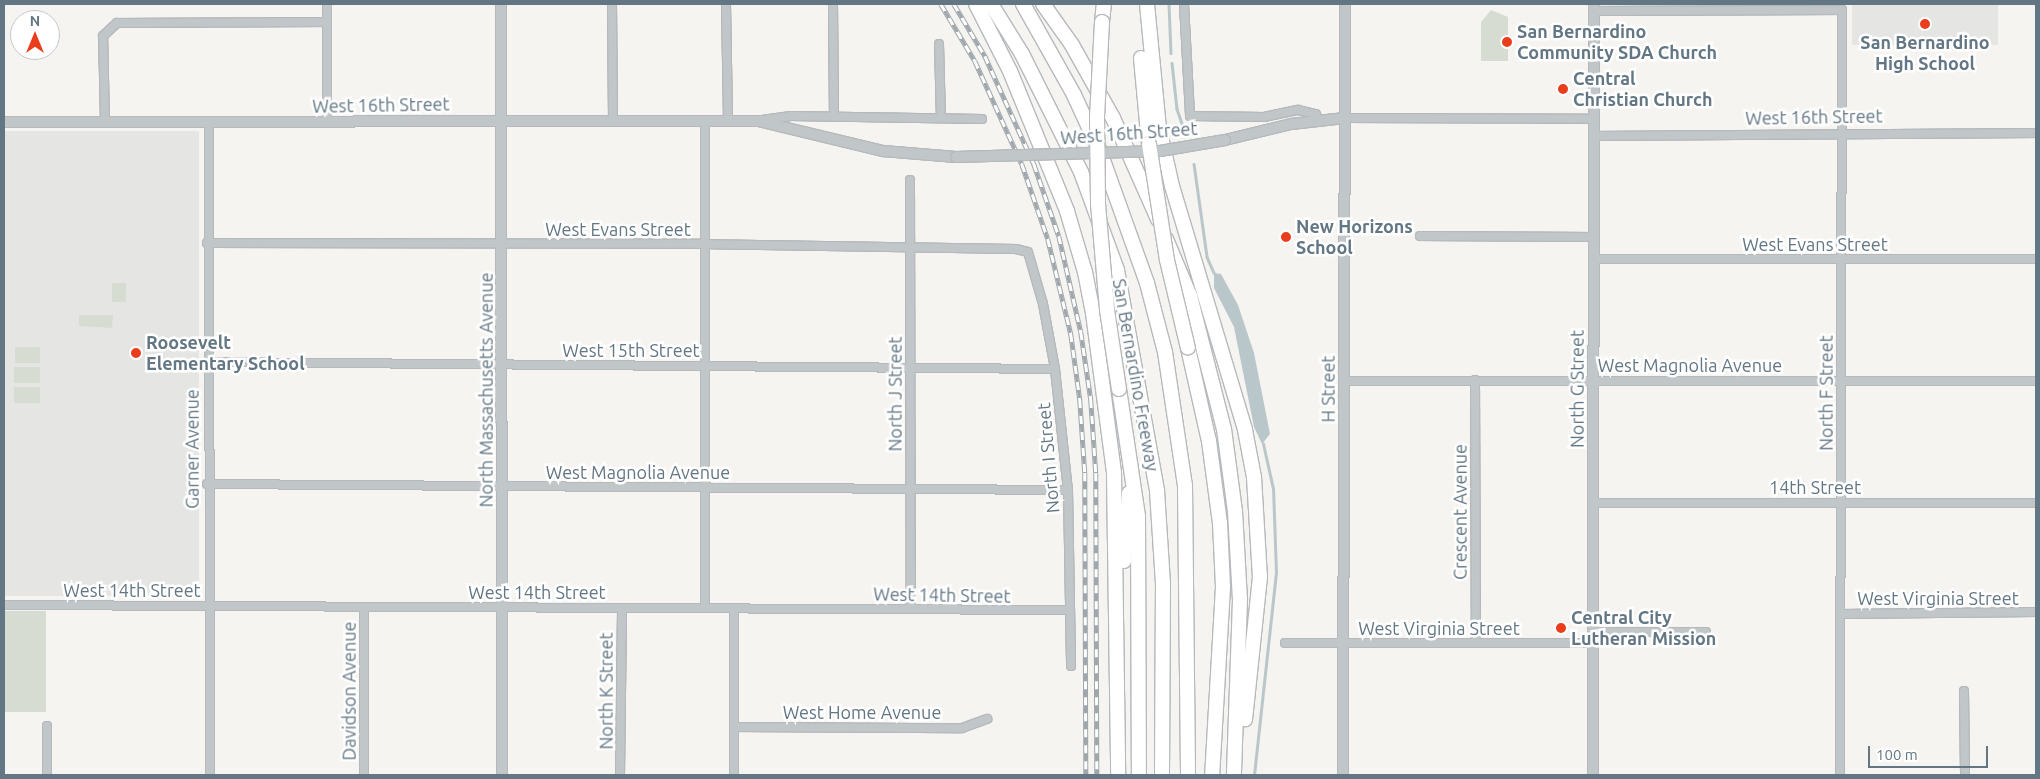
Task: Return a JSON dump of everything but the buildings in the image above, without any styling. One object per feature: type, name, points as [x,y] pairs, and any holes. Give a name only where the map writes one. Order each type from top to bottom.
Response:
[{"type":"highway","points":[[976,4],[1032,125],[1072,224],[1085,272],[1112,453],[1118,640],[1118,775]]},
{"type":"highway","name":"San Bernardino Freeway","points":[[992,4],[1022,54],[1081,172],[1117,270],[1157,491],[1163,583],[1162,775]]},
{"type":"highway","name":"San Bernardino Freeway","points":[[1023,4],[1074,95],[1099,149],[1147,283],[1165,352],[1185,486],[1188,775]]},
{"type":"highway","points":[[1043,4],[1072,45],[1113,118],[1190,296],[1224,429],[1235,511],[1240,600],[1237,736],[1234,775]]},
{"type":"highway","points":[[1104,4],[1097,118],[1098,204],[1107,310],[1131,457],[1140,590],[1139,775]]},
{"type":"highway","points":[[1140,4],[1148,144],[1167,260],[1209,441],[1220,523],[1223,587],[1212,775]]},
{"type":"highway","points":[[1147,4],[1159,128],[1172,186],[1245,430],[1254,477],[1259,532],[1259,586],[1244,730],[1237,736]]},
{"type":"highway","points":[[1118,640],[1131,457]]},
{"type":"street","points":[[327,4],[327,122]]},
{"type":"street","name":"North Massachusetts Avenue","points":[[501,4],[502,775]]},
{"type":"street","points":[[612,4],[613,122]]},
{"type":"street","points":[[726,4],[728,121]]},
{"type":"street","points":[[833,4],[834,117]]},
{"type":"street","points":[[1184,4],[1190,116],[1264,117],[1298,110],[1316,114],[1318,120]]},
{"type":"street","name":"H Street","points":[[1343,775],[1345,4]]},
{"type":"street","name":"North F Street","points":[[1594,7],[1842,10],[1840,775]]},
{"type":"street","name":"North G Street","points":[[1593,775],[1594,7]]},
{"type":"street","points":[[105,122],[103,36],[117,23],[327,22]]},
{"type":"street","points":[[939,44],[941,118]]},
{"type":"street","name":"West 16th Street","points":[[4,122],[758,121],[791,116],[982,119]]},
{"type":"street","name":"West 16th Street","points":[[758,121],[883,151],[956,157],[1160,152],[1318,120],[1345,118],[1594,119]]},
{"type":"street","points":[[704,121],[705,608]]},
{"type":"street","name":"Garner Avenue","points":[[209,122],[207,484],[210,775]]},
{"type":"street","name":"West 16th Street","points":[[1594,136],[1842,135],[1851,132],[2036,133]]},
{"type":"street","name":"North J Street","points":[[910,180],[911,608]]},
{"type":"street","points":[[1420,236],[1593,237]]},
{"type":"street","name":"West Evans Street","points":[[207,243],[704,244],[910,247],[1028,252]]},
{"type":"street","name":"North I Street","points":[[1028,252],[1043,304],[1055,369],[1068,490],[1071,666]]},
{"type":"street","name":"West Evans Street","points":[[1593,259],[2036,258]]},
{"type":"street","name":"West 15th Street","points":[[208,362],[502,366],[704,365],[1055,369]]},
{"type":"street","name":"Crescent Avenue","points":[[1475,380],[1476,643]]},
{"type":"street","name":"West Magnolia Avenue","points":[[1344,381],[2036,380]]},
{"type":"street","name":"West Magnolia Avenue","points":[[207,484],[1068,490]]},
{"type":"street","name":"14th Street","points":[[1593,503],[2036,503]]},
{"type":"street","name":"West 14th Street","points":[[4,605],[502,606],[734,610],[911,608],[1070,610]]},
{"type":"street","name":"Davidson Avenue","points":[[364,606],[364,775]]},
{"type":"street","name":"North K Street","points":[[620,775],[622,608]]},
{"type":"street","points":[[734,610],[734,775]]},
{"type":"street","name":"West Virginia Street","points":[[1841,614],[2036,612]]},
{"type":"street","name":"West Virginia Street","points":[[1285,643],[1476,643],[1706,632]]},
{"type":"street","points":[[1964,691],[1965,775]]},
{"type":"street","name":"West Home Avenue","points":[[734,727],[962,728],[987,719]]},
{"type":"street","points":[[47,726],[47,775]]},
{"type":"shaded area","name":"San Bernardino High School","points":[[1852,4],[1998,4],[1998,45],[1852,45]]},
{"type":"shaded area","points":[[1491,10],[1508,17],[1508,61],[1481,61],[1481,22]]},
{"type":"shaded area","points":[[4,131],[199,131],[199,596],[4,596]]},
{"type":"shaded area","points":[[1214,273],[1221,274],[1238,305],[1254,353],[1270,434],[1262,444],[1254,427],[1234,327],[1214,288]]},
{"type":"shaded area","points":[[112,283],[126,283],[126,302],[112,302]]},
{"type":"shaded area","points":[[79,315],[113,315],[112,328],[79,326]]},
{"type":"shaded area","points":[[15,347],[40,347],[40,363],[15,363]]},
{"type":"shaded area","points":[[14,367],[40,367],[40,383],[14,383]]},
{"type":"shaded area","points":[[14,387],[40,387],[40,403],[14,403]]},
{"type":"shaded area","points":[[4,611],[46,611],[46,712],[4,712]]},
{"type":"waterway","points":[[1169,4],[1171,53]]},
{"type":"waterway","points":[[1172,63],[1177,109],[1185,132]]},
{"type":"waterway","points":[[1194,164],[1207,257],[1214,273]]},
{"type":"waterway","points":[[1254,775],[1276,573],[1273,489],[1263,444]]},
{"type":"railway","points":[[941,4],[975,61],[1022,164],[1048,239],[1071,334],[1080,400],[1085,473],[1086,775]]},
{"type":"railway","points":[[954,4],[985,56],[1034,164],[1059,236],[1081,332],[1091,400],[1096,473],[1097,775]]},
{"type":"place","name":"San Bernardino High School","points":[[1925,24]]},
{"type":"place","name":"San Bernardino Community SDA Church","points":[[1507,42]]},
{"type":"place","name":"Central Christian Church","points":[[1563,89]]},
{"type":"place","name":"New Horizons School","points":[[1286,237]]},
{"type":"place","name":"Roosevelt Elementary School","points":[[136,353]]},
{"type":"place","name":"Central City Lutheran Mission","points":[[1561,628]]}]
